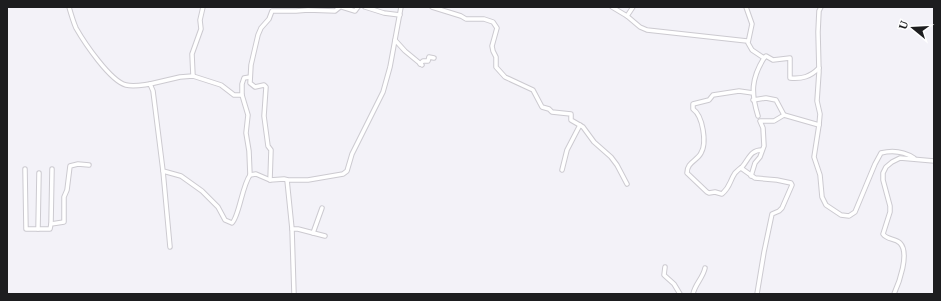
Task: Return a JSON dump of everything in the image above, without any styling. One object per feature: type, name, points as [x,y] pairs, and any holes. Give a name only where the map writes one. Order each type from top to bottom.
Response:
[{"type":"street","points":[[69,7],[75,26],[99,61],[117,80],[125,85],[150,84],[180,77],[193,76],[221,85],[234,95],[242,95]]},
{"type":"street","points":[[193,76],[192,54],[201,29],[200,20],[203,7]]},
{"type":"street","points":[[270,180],[271,150],[268,146],[264,116],[265,86],[252,86],[250,83],[252,58],[261,28],[270,19],[272,11],[336,11],[341,7],[356,11],[358,7]]},
{"type":"street","points":[[365,7],[384,13],[400,15]]},
{"type":"street","points":[[250,175],[256,174],[270,180],[308,180],[343,174],[347,171],[352,154],[383,92],[390,67],[401,7]]},
{"type":"street","points":[[432,7],[466,19],[483,19],[493,22],[497,28],[492,46],[496,57],[496,67],[505,77],[533,90],[542,107],[549,109],[552,112],[571,114],[571,119],[580,125],[615,162],[627,184]]},
{"type":"street","points":[[612,7],[627,16],[635,24],[647,30],[747,41]]},
{"type":"street","points":[[627,16],[633,7]]},
{"type":"street","points":[[746,7],[752,24],[747,41],[752,50],[764,58],[766,56],[773,60],[790,58],[790,78],[805,78],[819,68]]},
{"type":"street","points":[[821,7],[819,11],[818,32],[819,68],[817,101],[820,114],[814,157],[820,175],[822,197],[826,205],[841,215],[849,216],[855,212],[881,153],[894,150],[914,158]]},
{"type":"street","points":[[395,40],[405,52],[421,65],[423,61],[428,61],[429,57],[434,58]]},
{"type":"street","points":[[758,116],[752,93],[755,75],[764,58]]},
{"type":"street","points":[[163,171],[181,176],[202,192],[218,207],[225,220],[232,223],[236,219],[242,194],[250,175],[249,151],[246,133],[248,115],[242,95],[243,79],[244,77],[250,77]]},
{"type":"street","points":[[150,84],[153,91],[163,171],[170,247]]},
{"type":"street","points":[[752,93],[739,91],[713,95],[709,100],[693,104],[694,109],[698,114],[704,138],[701,153],[687,170],[689,175],[709,194],[715,192],[720,194],[728,189],[735,173],[749,154],[762,150]]},
{"type":"street","points":[[753,100],[766,98],[776,100],[784,115],[819,125]]},
{"type":"street","points":[[751,176],[755,163],[760,157],[764,146],[763,128],[760,121],[774,121],[784,115]]},
{"type":"street","points":[[562,170],[567,150],[580,125]]},
{"type":"street","points":[[894,294],[902,274],[904,254],[901,244],[898,241],[886,237],[883,234],[890,212],[890,206],[883,180],[883,173],[892,162],[900,158],[914,158],[934,161]]},
{"type":"street","points":[[51,224],[64,222],[64,197],[67,190],[70,166],[89,164]]},
{"type":"street","points":[[740,168],[755,178],[777,180],[791,183],[792,185],[782,208],[772,214],[770,218],[770,227],[757,294]]},
{"type":"street","points":[[25,169],[26,229],[50,229],[52,169]]},
{"type":"street","points":[[38,229],[39,173]]},
{"type":"street","points":[[287,180],[292,229],[294,294]]},
{"type":"street","points":[[313,233],[322,208]]},
{"type":"street","points":[[292,229],[325,236]]},
{"type":"street","points":[[665,267],[664,275],[674,284],[680,294]]},
{"type":"street","points":[[694,294],[695,288],[703,276],[705,268]]}]
